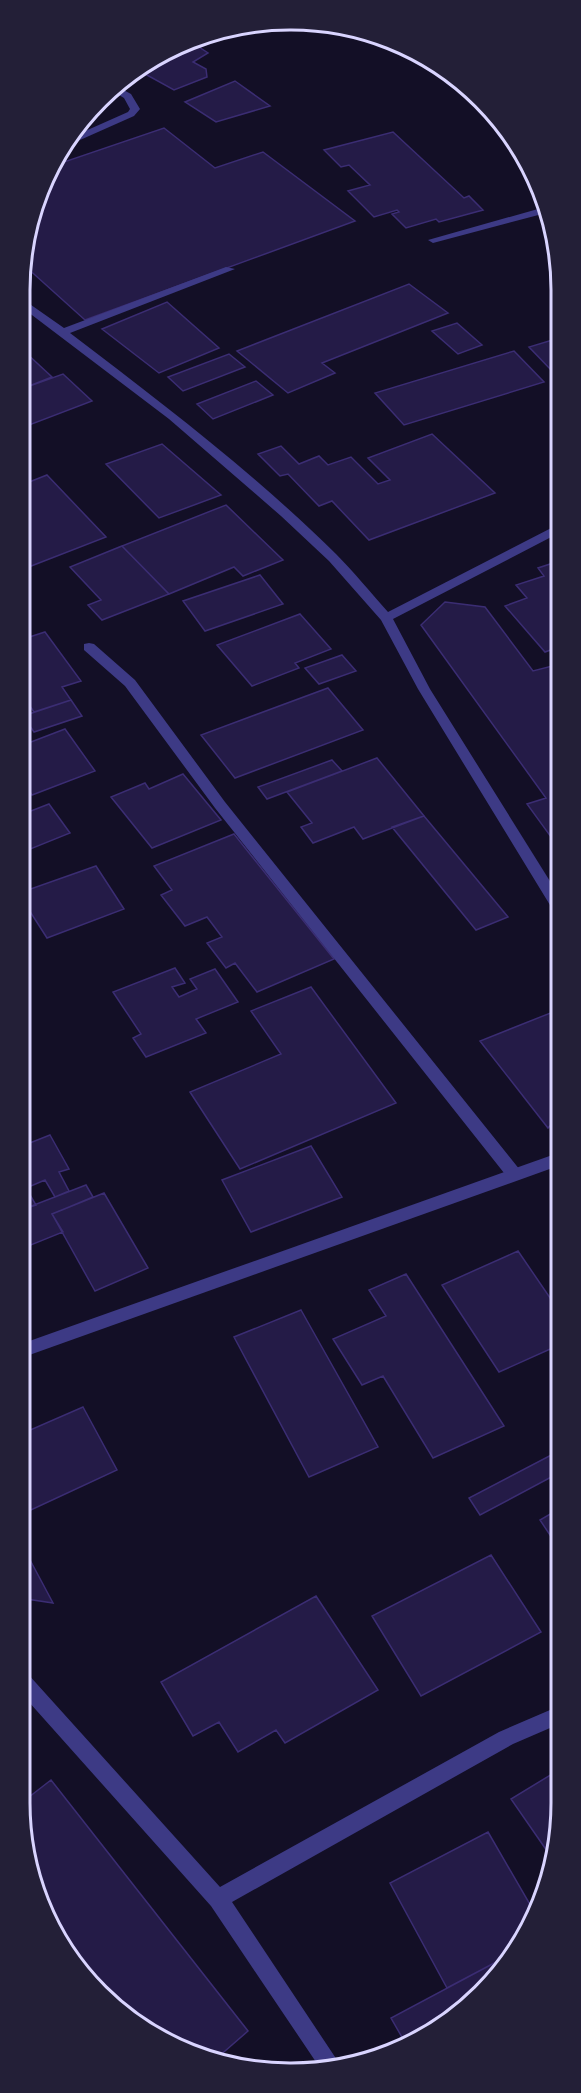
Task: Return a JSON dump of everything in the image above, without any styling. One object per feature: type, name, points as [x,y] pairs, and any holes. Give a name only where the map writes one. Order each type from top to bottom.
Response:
[{"type":"street","points":[[80,137],[131,114],[135,109],[134,104],[121,93]]},
{"type":"street","points":[[433,240],[538,212]]},
{"type":"street","points":[[63,332],[230,269]]},
{"type":"street","points":[[30,307],[173,417],[285,513],[333,558],[386,618],[424,688],[551,895]]},
{"type":"street","points":[[386,618],[551,532]]},
{"type":"street","points":[[89,647],[130,684],[220,805],[514,1174]]},
{"type":"street","points":[[30,1348],[551,1161]]},
{"type":"street","points":[[30,1690],[218,1899],[327,2061]]},
{"type":"street","points":[[218,1899],[506,1738],[551,1719]]},
{"type":"building","points":[[199,47],[208,53],[193,62],[206,69],[207,77],[174,90],[146,74],[175,57]]},
{"type":"building","points":[[235,81],[270,106],[216,122],[185,102]]},
{"type":"building","points":[[164,128],[215,168],[263,152],[355,221],[85,320],[31,271],[39,223],[50,191],[64,162]]},
{"type":"building","points":[[393,132],[464,198],[469,196],[483,210],[439,222],[436,219],[406,228],[392,214],[399,212],[397,210],[374,217],[348,191],[370,185],[349,165],[341,167],[324,150]]},
{"type":"building","points":[[409,284],[448,313],[322,363],[335,373],[288,393],[237,351]]},
{"type":"building","points":[[167,302],[219,348],[159,373],[102,329]]},
{"type":"building","points":[[457,323],[482,345],[458,354],[432,331]]},
{"type":"building","points":[[551,340],[551,370],[529,347]]},
{"type":"building","points":[[514,351],[544,382],[404,425],[375,393]]},
{"type":"building","points":[[229,354],[245,367],[183,391],[168,377]]},
{"type":"building","points":[[30,357],[52,377],[30,386]]},
{"type":"building","points":[[63,374],[92,401],[30,425],[30,386]]},
{"type":"building","points":[[256,381],[273,395],[213,419],[197,404]]},
{"type":"building","points":[[432,434],[495,493],[369,540],[332,501],[319,506],[288,474],[280,476],[258,454],[281,446],[299,464],[319,456],[328,465],[351,457],[378,484],[390,480],[368,458]]},
{"type":"building","points":[[162,444],[221,495],[159,518],[106,464]]},
{"type":"building","points":[[47,475],[106,537],[30,566],[30,482]]},
{"type":"building","points":[[226,505],[283,560],[243,576],[234,567],[169,594],[122,546]]},
{"type":"building","points":[[122,546],[169,594],[102,620],[88,605],[101,600],[70,567]]},
{"type":"building","points":[[551,564],[551,650],[545,652],[505,606],[527,598],[516,585],[544,576],[538,568]]},
{"type":"building","points":[[260,575],[283,604],[205,631],[183,601]]},
{"type":"building","points":[[445,602],[485,607],[533,671],[551,666],[551,837],[527,804],[546,798],[421,625]]},
{"type":"building","points":[[300,614],[331,649],[295,663],[299,668],[252,686],[217,645]]},
{"type":"building","points":[[45,632],[81,681],[62,687],[71,700],[34,712],[30,706],[30,637]]},
{"type":"building","points":[[342,655],[356,671],[319,684],[305,668]]},
{"type":"building","points":[[328,688],[363,730],[235,778],[201,735]]},
{"type":"building","points":[[71,700],[82,716],[34,732],[30,726],[30,714]]},
{"type":"building","points":[[65,729],[95,771],[32,795],[30,792],[30,742]]},
{"type":"building","points":[[377,758],[424,816],[363,839],[354,827],[313,843],[301,827],[312,823],[287,792]]},
{"type":"building","points":[[332,760],[342,771],[267,799],[258,787]]},
{"type":"building","points":[[183,774],[221,820],[152,848],[111,797],[145,783],[149,789]]},
{"type":"building","points":[[49,804],[70,833],[30,849],[30,811]]},
{"type":"building","points":[[424,816],[508,917],[476,930],[392,827]]},
{"type":"building","points":[[234,834],[334,959],[257,992],[235,963],[226,968],[207,943],[222,937],[207,917],[185,926],[161,895],[172,890],[154,866]]},
{"type":"building","points":[[96,866],[124,909],[47,938],[30,911],[30,889]]},
{"type":"building","points":[[175,968],[185,983],[172,987],[179,997],[197,989],[190,979],[215,969],[238,1002],[196,1019],[206,1033],[146,1057],[133,1038],[141,1034],[113,992]]},
{"type":"building","points":[[311,987],[396,1103],[240,1169],[190,1092],[281,1054],[251,1011]]},
{"type":"building","points":[[551,1013],[551,1125],[548,1128],[480,1041]]},
{"type":"building","points":[[50,1135],[69,1169],[59,1172],[69,1191],[55,1197],[45,1180],[30,1186],[30,1143]]},
{"type":"building","points":[[311,1146],[342,1197],[251,1232],[222,1180]]},
{"type":"building","points":[[86,1185],[93,1197],[52,1214],[63,1232],[30,1245],[30,1207]]},
{"type":"building","points":[[104,1193],[148,1268],[95,1291],[52,1214]]},
{"type":"building","points":[[30,1195],[36,1205],[30,1207]]},
{"type":"building","points":[[518,1251],[551,1299],[551,1349],[499,1372],[442,1285]]},
{"type":"building","points":[[406,1274],[504,1426],[433,1458],[383,1376],[362,1385],[333,1339],[386,1316],[369,1290]]},
{"type":"building","points":[[301,1310],[378,1447],[309,1477],[234,1337]]},
{"type":"building","points":[[83,1407],[117,1470],[30,1510],[30,1430]]},
{"type":"building","points":[[551,1455],[551,1477],[480,1515],[469,1498]]},
{"type":"building","points":[[551,1514],[551,1536],[540,1520]]},
{"type":"building","points":[[491,1555],[541,1632],[421,1696],[372,1616]]},
{"type":"building","points":[[30,1560],[53,1603],[30,1600]]},
{"type":"building","points":[[316,1596],[378,1690],[285,1743],[276,1730],[238,1752],[219,1722],[193,1736],[161,1682]]},
{"type":"building","points":[[551,1775],[547,1850],[511,1799]]},
{"type":"building","points":[[51,1780],[248,2031],[222,2054],[175,2036],[146,2019],[106,1987],[84,1961],[57,1918],[44,1886],[32,1837],[30,1796]]},
{"type":"building","points":[[488,1832],[530,1904],[516,1933],[496,1962],[447,1988],[390,1883]]},
{"type":"building","points":[[496,1962],[475,1987],[421,2028],[402,2038],[391,2018]]}]
